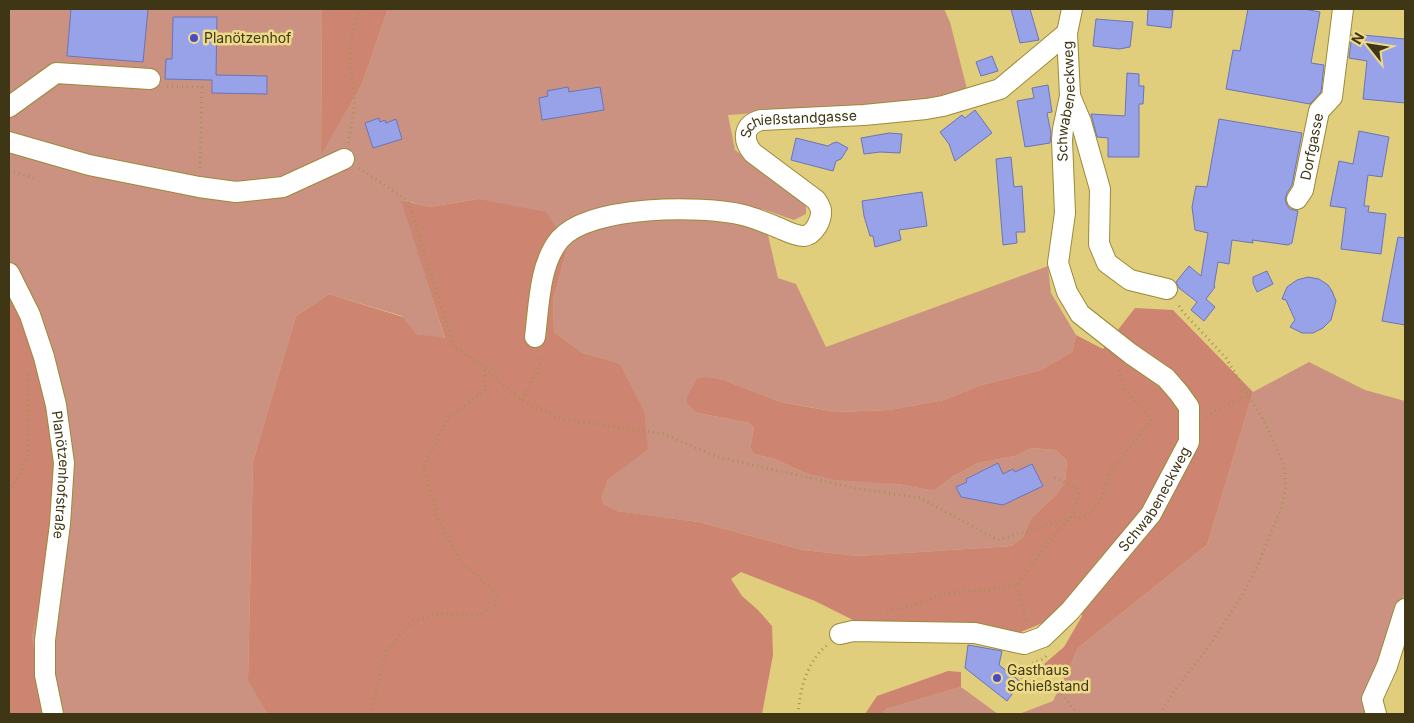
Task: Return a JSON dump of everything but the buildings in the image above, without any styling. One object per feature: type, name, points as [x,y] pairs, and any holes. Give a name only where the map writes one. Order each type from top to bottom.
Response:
[{"type":"street","points":[[1067,33],[1072,9]]},
{"type":"street","name":"Dorfgasse","points":[[1297,199],[1303,190],[1319,111],[1332,97],[1343,9]]},
{"type":"street","name":"Schwabeneckweg","points":[[1042,646],[1043,637],[1070,611],[1151,514],[1189,442],[1188,407],[1166,378],[1131,354],[1080,314],[1067,292],[1058,263],[1065,213],[1063,129],[1070,96],[1067,33]]},
{"type":"street","name":"Schießstandgasse","points":[[535,337],[544,271],[551,252],[566,234],[582,225],[608,216],[651,210],[696,209],[718,210],[744,215],[794,234],[806,236],[810,234],[819,220],[821,209],[819,204],[753,153],[748,145],[746,136],[746,131],[752,124],[761,120],[864,115],[943,106],[1000,89],[1067,33]]},
{"type":"street","points":[[9,107],[56,73],[150,79]]},
{"type":"street","points":[[1070,96],[1081,122],[1100,190],[1099,244],[1107,263],[1130,280],[1167,289]]},
{"type":"street","points":[[9,142],[89,165],[199,187],[236,192],[283,187],[344,158]]},
{"type":"street","name":"Planötzenhofstraße","points":[[9,273],[30,315],[44,357],[56,405],[64,463],[60,524],[45,640],[45,675],[53,714]]},
{"type":"street","points":[[1376,714],[1372,698],[1388,666],[1405,609]]},
{"type":"street","points":[[840,634],[853,631],[974,633],[1042,646]]},
{"type":"path","points":[[361,9],[352,32],[350,52],[354,110],[344,158],[408,201],[454,347],[484,366],[504,387],[522,400],[561,419],[663,434],[718,457],[854,488],[920,498],[998,540],[1071,517],[1080,518],[1090,514],[1100,501],[1112,469],[1136,441],[1142,430],[1150,424],[1151,419],[1126,391],[1117,365],[1128,365],[1131,354]]},
{"type":"path","points":[[150,79],[165,86],[202,87],[200,155]]},
{"type":"path","points":[[9,171],[37,180]]},
{"type":"path","points":[[1160,714],[1175,690],[1209,646],[1241,597],[1257,567],[1282,506],[1286,486],[1284,465],[1265,423],[1226,358],[1183,312],[1167,289]]},
{"type":"path","points":[[522,400],[540,365],[535,337]]},
{"type":"path","points":[[370,714],[386,650],[413,620],[440,613],[478,616],[495,605],[498,594],[461,562],[437,516],[424,466],[448,418],[486,389],[484,366]]},
{"type":"path","points":[[9,491],[20,476],[28,454],[28,373]]},
{"type":"path","points":[[1202,412],[1207,418],[1214,411],[1248,395]]},
{"type":"path","points":[[882,613],[908,607],[944,593],[981,591],[1017,585],[1048,542],[1071,517],[1079,495],[1076,487],[1051,476]]},
{"type":"path","points":[[1017,585],[1026,620],[1032,626],[1031,634],[1042,646],[1043,659],[1018,670],[1028,690],[1056,688],[1078,714]]},
{"type":"path","points":[[798,714],[799,700],[805,676],[820,651],[840,634]]},
{"type":"path","points":[[9,708],[10,714]]},
{"type":"shaded area","points":[[9,9],[322,9],[321,154],[362,84],[388,9],[944,9],[950,22],[967,89],[909,103],[728,115],[735,150],[806,201],[806,214],[794,220],[762,209],[778,278],[796,284],[826,347],[1048,266],[1051,293],[1076,335],[1072,352],[1041,370],[978,386],[944,400],[889,410],[837,412],[781,402],[726,381],[698,413],[749,423],[754,428],[750,448],[754,454],[775,459],[802,472],[898,484],[934,491],[952,477],[978,463],[1015,456],[1032,448],[1056,450],[1067,461],[1065,482],[1057,494],[1031,518],[1023,537],[1012,546],[858,556],[803,550],[699,522],[616,511],[604,504],[602,497],[608,480],[647,449],[619,363],[583,353],[554,332],[553,300],[568,246],[478,199],[429,207],[402,200],[445,339],[417,334],[402,316],[329,294],[296,316],[253,461],[248,679],[267,714],[47,714],[32,637],[42,593],[9,290]]},
{"type":"shaded area","points":[[322,9],[388,9],[362,84],[321,155]]},
{"type":"shaded area","points":[[478,199],[546,212],[568,246],[553,300],[554,332],[583,353],[619,363],[644,411],[648,449],[608,480],[602,497],[604,504],[617,511],[699,522],[803,550],[858,556],[1012,546],[1023,537],[1031,518],[1057,494],[1065,482],[1067,461],[1056,450],[1032,448],[1015,456],[978,463],[952,477],[934,491],[898,484],[836,480],[802,472],[775,459],[754,454],[750,448],[754,428],[749,423],[698,413],[687,404],[687,397],[697,379],[705,377],[726,381],[781,402],[808,407],[837,412],[889,410],[944,400],[978,386],[1041,370],[1072,352],[1076,335],[1103,349],[1135,308],[1173,310],[1253,392],[1207,545],[1078,648],[1066,674],[1050,674],[1044,664],[1064,647],[1082,616],[1075,595],[1052,619],[1011,636],[859,623],[815,601],[741,572],[731,579],[742,596],[772,626],[773,655],[762,714],[267,714],[248,680],[253,461],[296,316],[329,294],[403,317],[417,334],[445,338],[401,200],[429,207]]},
{"type":"shaded area","points":[[9,290],[25,316],[55,436],[53,516],[42,593],[32,637],[47,714],[9,714]]},
{"type":"shaded area","points":[[1309,362],[1365,390],[1405,401],[1405,592],[1371,708],[1372,714],[1019,714],[1053,701],[1078,648],[1207,545],[1253,392]]},
{"type":"shaded area","points":[[948,671],[961,672],[961,687],[886,709],[883,714],[865,714],[877,696]]},
{"type":"shaded area","points":[[961,687],[998,714],[883,714],[886,709]]},
{"type":"place","name":"Planötzenhof","points":[[194,38]]},
{"type":"place","name":"Gasthaus Schießstand","points":[[997,678]]}]
